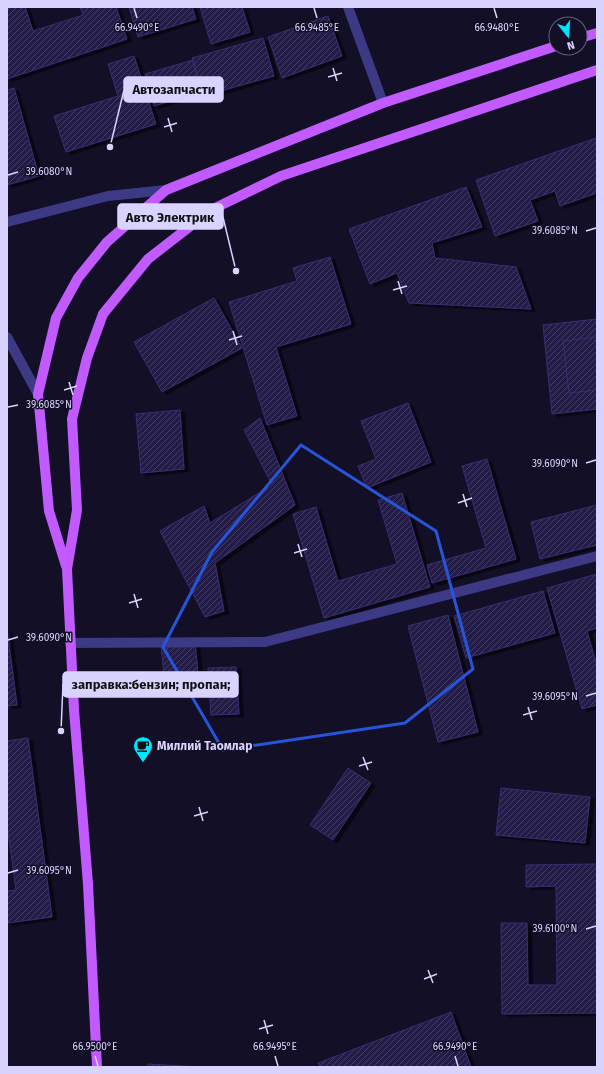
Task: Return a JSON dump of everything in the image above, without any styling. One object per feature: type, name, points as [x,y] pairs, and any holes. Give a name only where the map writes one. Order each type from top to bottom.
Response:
[{"type":"main road","points":[[67,569],[49,511],[38,394],[56,318],[78,278],[107,242],[166,190],[383,103],[548,49]]},
{"type":"main road","points":[[97,1067],[88,884],[70,643],[67,569],[78,510],[72,419],[87,358],[103,314],[148,259],[211,210],[281,176],[597,70]]},
{"type":"street","points":[[348,7],[383,103]]},
{"type":"street","points":[[7,222],[108,196],[166,190]]},
{"type":"street","points":[[7,337],[38,394]]},
{"type":"street","points":[[70,643],[265,642],[597,556]]},
{"type":"highlighted area","points":[[301,445],[436,531],[473,669],[405,723],[223,750],[163,647],[212,552]]},
{"type":"building","points":[[7,7],[25,7],[33,31],[83,15],[80,7],[116,7],[127,39],[7,79]]},
{"type":"building","points":[[129,7],[192,7],[196,19],[138,37]]},
{"type":"building","points":[[200,7],[242,7],[250,32],[211,44]]},
{"type":"building","points":[[328,16],[342,56],[282,78],[268,37]]},
{"type":"building","points":[[263,38],[274,76],[203,96],[192,58]]},
{"type":"building","points":[[134,56],[156,124],[66,152],[54,116],[118,96],[108,64]]},
{"type":"building","points":[[193,60],[202,92],[154,106],[145,74]]},
{"type":"building","points":[[14,88],[39,176],[7,185],[7,90]]},
{"type":"building","points":[[596,138],[597,193],[560,206],[555,191],[530,200],[538,221],[495,236],[476,180]]},
{"type":"building","points":[[466,187],[482,227],[432,243],[435,258],[516,267],[531,309],[409,303],[397,273],[370,284],[349,229]]},
{"type":"building","points":[[330,257],[351,324],[276,347],[297,416],[267,425],[229,302],[297,281],[293,268]]},
{"type":"building","points":[[214,298],[242,348],[162,392],[134,342]]},
{"type":"building","points":[[597,319],[597,409],[552,414],[543,325]]},
{"type":"building","points":[[597,337],[597,390],[569,393],[563,341]]},
{"type":"building","points":[[408,403],[431,462],[367,488],[358,466],[376,459],[361,421]]},
{"type":"building","points":[[180,410],[184,469],[141,473],[136,414]]},
{"type":"building","points":[[260,418],[295,505],[215,563],[224,611],[205,617],[160,531],[204,506],[210,523],[272,485],[244,430]]},
{"type":"building","points":[[487,459],[516,559],[432,583],[427,565],[486,548],[462,466]]},
{"type":"building","points":[[402,493],[430,587],[324,618],[293,514],[316,507],[338,581],[397,564],[378,500]]},
{"type":"building","points":[[597,505],[597,545],[540,559],[531,522]]},
{"type":"building","points":[[597,574],[597,628],[587,631],[597,666],[597,705],[582,709],[547,588]]},
{"type":"building","points":[[543,591],[555,633],[466,658],[454,616]]},
{"type":"building","points":[[448,615],[478,732],[438,742],[408,626]]},
{"type":"building","points":[[7,629],[17,705],[7,706]]},
{"type":"building","points":[[195,642],[198,673],[164,675],[161,645]]},
{"type":"building","points":[[236,667],[239,714],[211,715],[208,668]]},
{"type":"building","points":[[28,738],[52,917],[7,923],[7,891],[16,890],[7,825],[7,741]]},
{"type":"building","points":[[348,768],[371,783],[333,840],[310,825]]},
{"type":"building","points":[[501,788],[590,797],[585,843],[496,835]]},
{"type":"building","points":[[597,864],[597,1013],[502,1014],[501,923],[527,923],[528,985],[557,985],[556,886],[526,887],[526,865]]},
{"type":"building","points":[[451,1012],[471,1067],[385,1067],[384,1065],[379,1067],[320,1067],[318,1063]]},
{"type":"building","points":[[148,1064],[200,1067],[148,1067]]},
{"type":"place","name":"Автозапчасти","points":[[110,147]]},
{"type":"place","name":"Авто Электрик","points":[[236,271]]},
{"type":"place","name":"заправка:бензин; пропан;","points":[[61,731]]},
{"type":"place","name":"Миллий Таомлар","points":[[143,763]]}]
